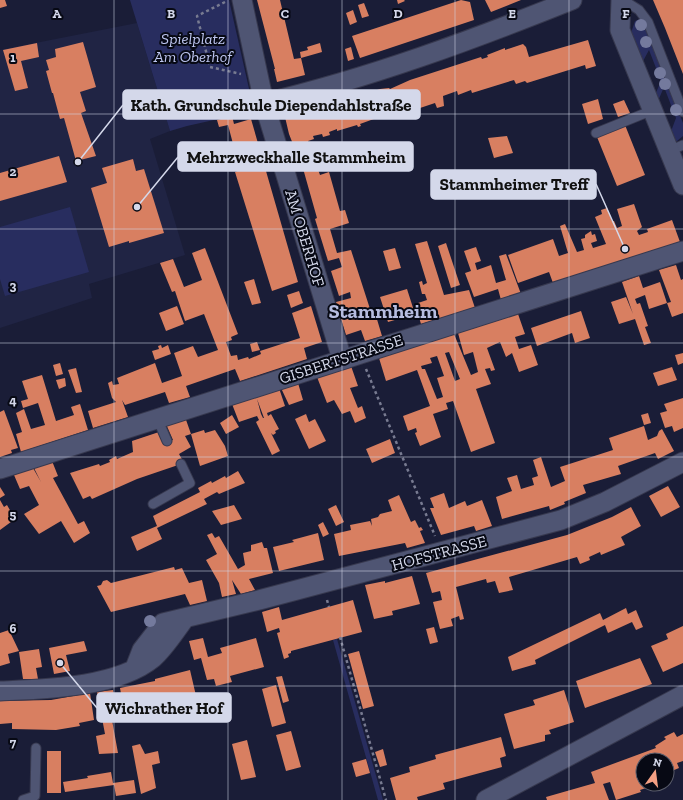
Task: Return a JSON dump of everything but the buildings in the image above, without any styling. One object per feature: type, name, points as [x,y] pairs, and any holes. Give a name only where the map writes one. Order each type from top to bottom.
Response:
[{"type":"street","name":"AM OBERHOF","points":[[242,0],[264,103],[342,359]]},
{"type":"street","points":[[264,103],[431,54],[572,0]]},
{"type":"street","points":[[622,0],[620,30],[653,110],[676,148],[683,185]]},
{"type":"street","name":"GISBERTSTRASSE","points":[[0,469],[683,251]]},
{"type":"street","name":"HOFSTRASSE","points":[[0,690],[48,689],[118,678],[135,668],[142,650],[163,624],[561,520],[605,502],[683,462]]},
{"type":"street","points":[[486,800],[683,695]]},
{"type":"lane","points":[[622,0],[639,10],[648,22],[683,112]]},
{"type":"lane","points":[[596,133],[653,110]]},
{"type":"lane","points":[[157,418],[167,441]]},
{"type":"lane","points":[[153,504],[190,483],[181,464]]},
{"type":"lane","points":[[23,800],[35,796],[36,748]]},
{"type":"path","points":[[230,0],[197,16],[210,68],[239,74],[257,71]]},
{"type":"path","points":[[361,353],[374,389],[441,552]]},
{"type":"path","points":[[340,637],[386,800]]},
{"type":"shaded area","points":[[137,23],[170,131],[150,139],[185,255],[89,284],[92,298],[0,328],[0,50]]},
{"type":"green space","name":"Spielplatz Am Oberhof","points":[[130,0],[229,0],[254,111],[170,131]]},
{"type":"green space","points":[[638,20],[644,23],[683,123],[683,136],[677,141],[674,141],[670,134],[676,118],[664,87],[658,101],[655,95],[661,81],[649,50],[642,63],[631,33],[635,21]]},
{"type":"green space","points":[[70,207],[89,272],[5,296],[0,279],[0,227]]},
{"type":"green space","points":[[337,639],[383,800],[378,800],[333,640]]},
{"type":"place","name":"Kath. Grundschule Diependahlstraße","points":[[78,162]]},
{"type":"place","name":"Mehrzweckhalle Stammheim","points":[[137,207]]},
{"type":"place","name":"Stammheimer Treff","points":[[625,249]]},
{"type":"place","name":"Wichrather Hof","points":[[60,663]]},
{"type":"district","name":"Stammheim","points":[[383,311]]}]
